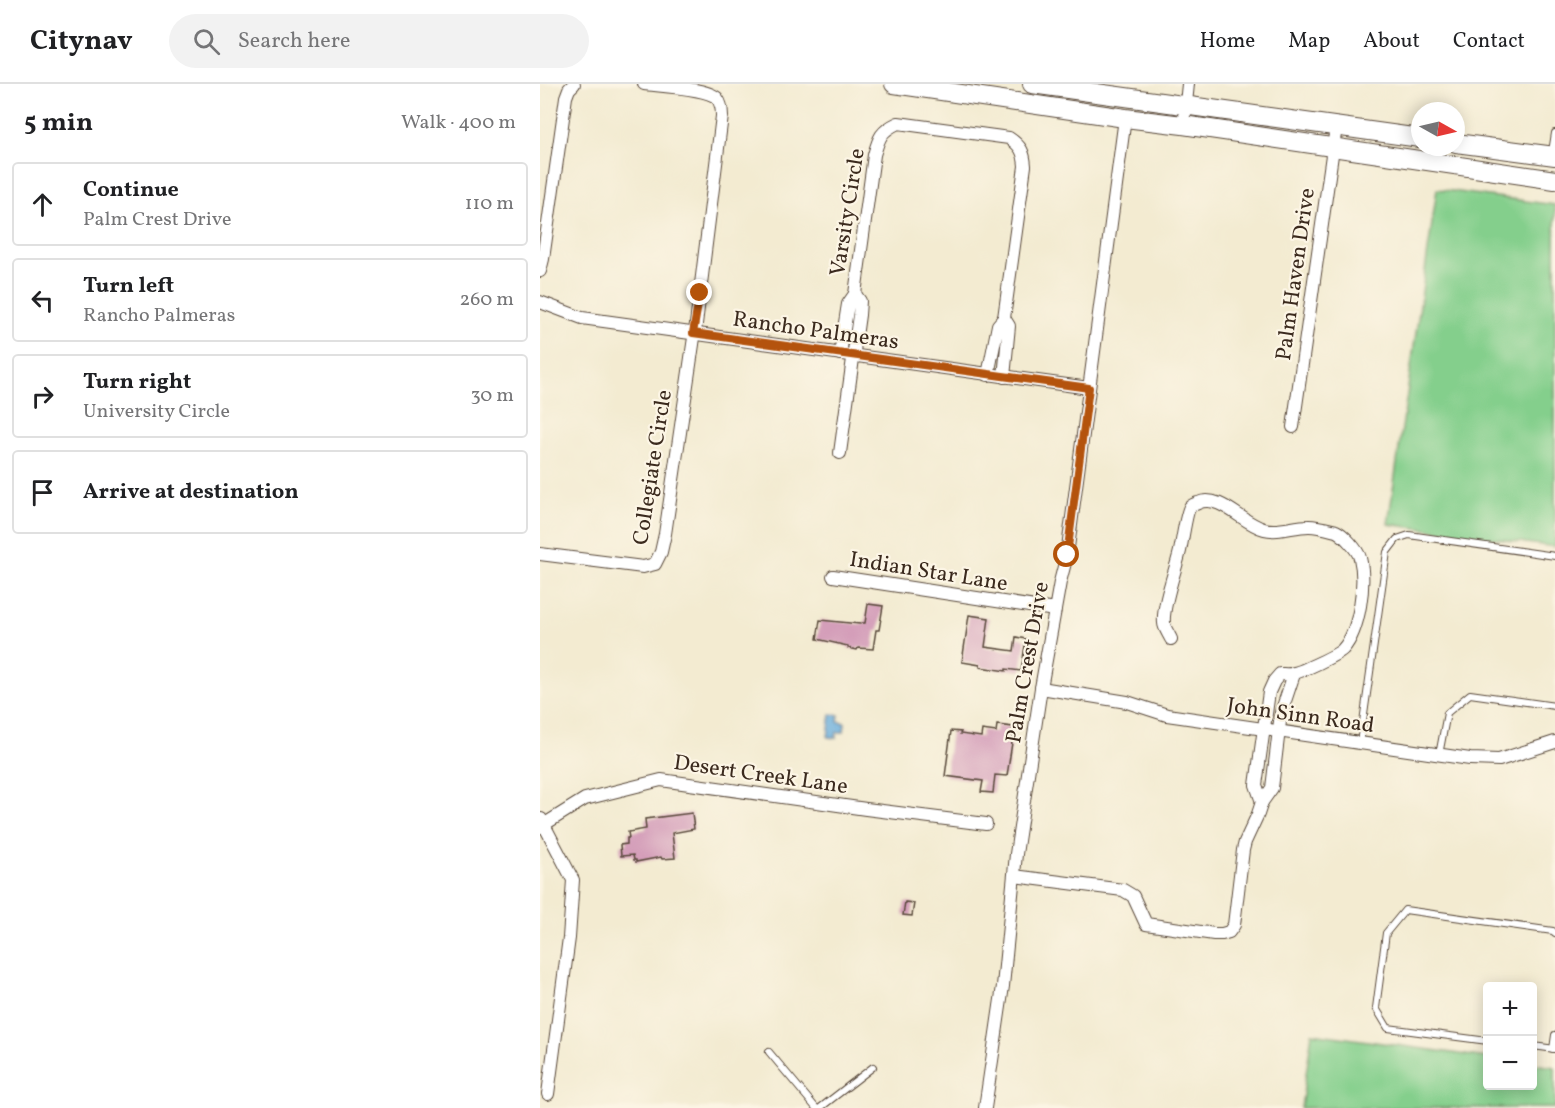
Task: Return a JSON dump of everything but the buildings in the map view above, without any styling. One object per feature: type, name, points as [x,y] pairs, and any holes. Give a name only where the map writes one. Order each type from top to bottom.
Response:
[{"type":"main road","points":[[894,84],[972,89],[1125,118],[1183,124],[1555,180]]},
{"type":"main road","points":[[1032,84],[1411,137]]},
{"type":"main road","points":[[1465,144],[1553,156]]},
{"type":"street","points":[[540,271],[566,98],[569,89],[574,84]]},
{"type":"street","points":[[645,84],[707,92],[717,98],[722,108],[693,333]]},
{"type":"street","points":[[1183,124],[1188,84]]},
{"type":"street","name":"Palm Crest Drive","points":[[986,1108],[1003,986],[1014,876],[1041,688],[1067,555],[1125,118]]},
{"type":"street","name":"Varsity Circle","points":[[840,354],[860,301],[855,294],[874,155],[885,129],[898,123],[1010,138],[1020,145],[1025,166],[1004,318],[1010,326],[988,375]]},
{"type":"street","name":"Palm Haven Drive","points":[[1293,428],[1336,127]]},
{"type":"street","name":"Rancho Palmeras","points":[[540,302],[582,318],[1089,388]]},
{"type":"street","name":"Varsity Circle","points":[[840,453],[854,356],[852,319]]},
{"type":"street","name":"Collegiate Circle","points":[[540,554],[643,567],[655,564],[661,552],[665,534],[693,333]]},
{"type":"street","name":"Varsity Circle","points":[[1002,340],[1004,377]]},
{"type":"street","points":[[1171,639],[1164,624],[1166,607],[1182,544],[1186,515],[1190,507],[1201,501],[1210,501],[1226,507],[1262,529],[1277,531],[1308,526],[1337,532],[1360,556],[1362,576],[1358,618],[1351,638],[1341,652],[1294,674],[1280,674],[1269,693],[1256,785],[1262,802]]},
{"type":"street","name":"Indian Star Lane","points":[[833,576],[1055,610]]},
{"type":"street","points":[[1014,876],[1123,890],[1133,896],[1146,924],[1214,934],[1229,932],[1237,915],[1239,876],[1245,842],[1253,828],[1262,802],[1272,788],[1281,712],[1294,674]]},
{"type":"street","name":"John Sinn Road","points":[[1041,688],[1127,702],[1167,715],[1470,759],[1499,760],[1555,742]]},
{"type":"street","name":"Desert Creek Lane","points":[[542,823],[585,799],[661,780],[986,824]]},
{"type":"street","points":[[542,823],[573,880],[569,938],[548,1094]]},
{"type":"lane","points":[[1553,156],[1555,133]]},
{"type":"lane","points":[[1360,744],[1387,552],[1397,539],[1409,535],[1555,556]]},
{"type":"lane","points":[[1269,693],[1286,699]]},
{"type":"lane","points":[[1439,755],[1447,713],[1470,694],[1555,706]]},
{"type":"lane","points":[[1258,773],[1274,775]]},
{"type":"lane","points":[[1483,1040],[1388,1028],[1376,1008],[1386,933],[1405,910],[1554,931],[1555,933]]},
{"type":"lane","points":[[1537,1047],[1554,1049],[1555,1035]]},
{"type":"lane","points":[[769,1052],[818,1108],[873,1067]]},
{"type":"green space","points":[[1437,189],[1555,205],[1555,547],[1388,524]]},
{"type":"green space","points":[[1312,1033],[1483,1057],[1483,1090],[1537,1090],[1537,1065],[1555,1067],[1555,1108],[1301,1108]]},
{"type":"water","points":[[831,714],[839,715],[838,721],[845,723],[844,732],[837,732],[836,738],[828,737]]},
{"type":"route","points":[[700,293],[693,333],[1089,388],[1067,555]]}]
